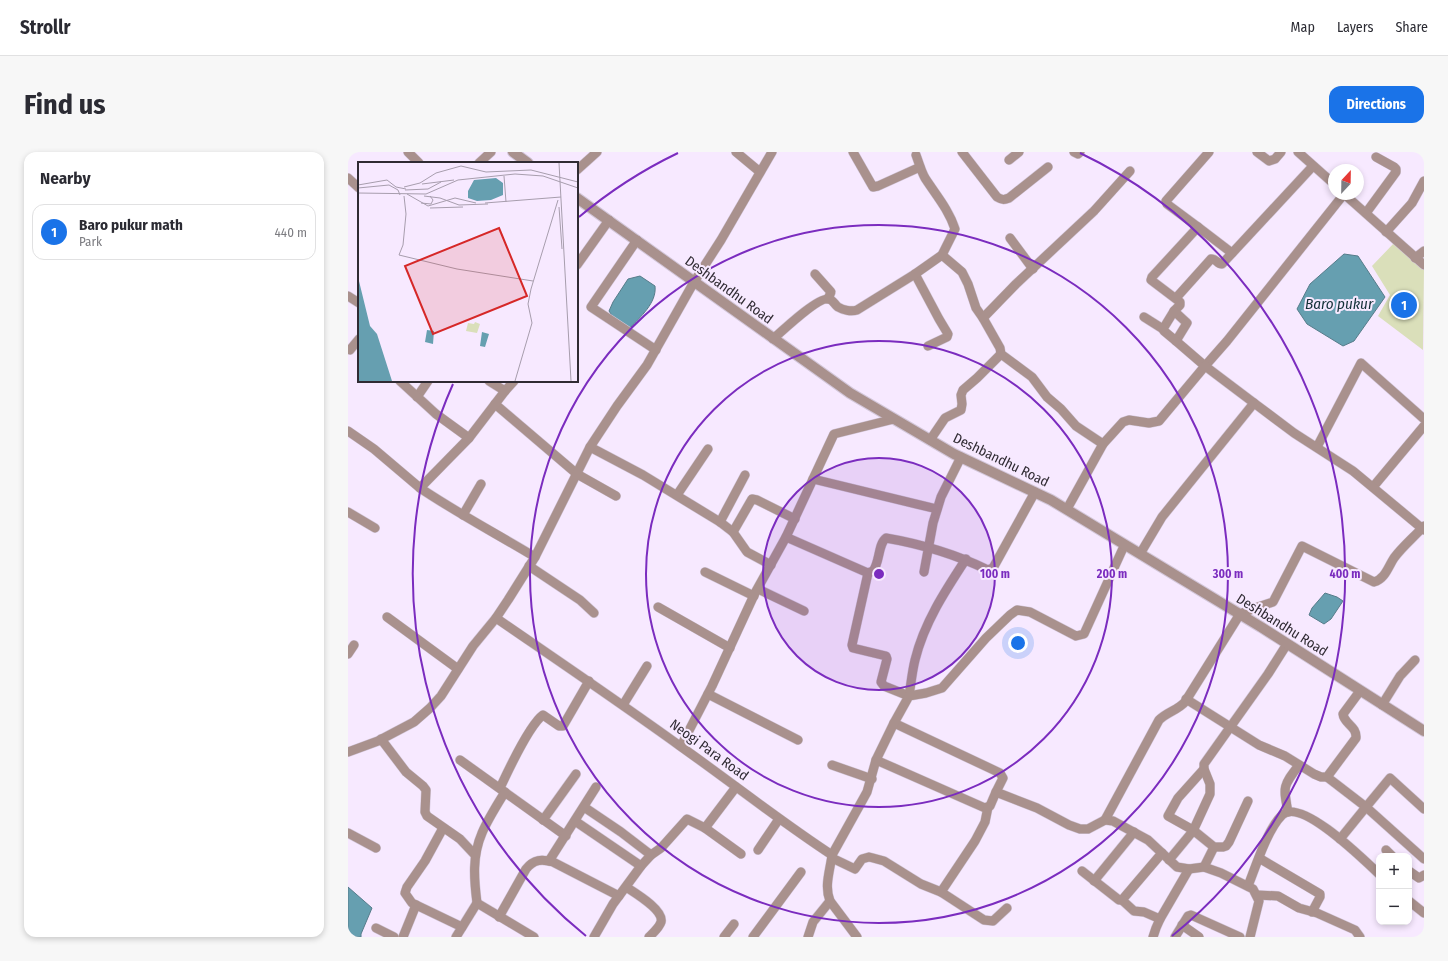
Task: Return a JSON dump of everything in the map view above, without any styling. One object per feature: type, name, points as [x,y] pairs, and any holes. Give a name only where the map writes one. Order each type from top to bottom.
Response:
[{"type":"street","points":[[408,152],[418,162]]},
{"type":"street","points":[[480,162],[491,152]]},
{"type":"street","points":[[513,152],[527,162]]},
{"type":"street","points":[[578,169],[597,152]]},
{"type":"street","points":[[736,152],[760,172]]},
{"type":"street","points":[[348,752],[382,739],[414,722],[441,696],[473,646],[496,618],[535,557],[590,447],[617,406],[647,365],[694,282],[772,152]]},
{"type":"street","points":[[853,152],[873,187],[920,167]]},
{"type":"street","points":[[962,152],[997,197],[1005,200],[1048,167]]},
{"type":"street","points":[[1009,160],[1019,152]]},
{"type":"street","points":[[1074,152],[1078,154],[1080,152]]},
{"type":"street","points":[[1209,152],[1166,201],[1167,204],[1232,253]]},
{"type":"street","points":[[1257,152],[1270,161],[1275,159],[1281,152]]},
{"type":"street","points":[[1298,152],[1328,179]]},
{"type":"street","points":[[773,339],[821,301],[828,299],[832,300],[839,308],[852,311],[857,310],[915,274],[942,255],[955,229],[953,222],[944,206],[924,177],[916,155]]},
{"type":"street","points":[[1366,213],[1396,172],[1394,166],[1376,157]]},
{"type":"street","points":[[1176,298],[1211,259],[1214,259],[1218,263],[1222,264],[1313,166]]},
{"type":"street","points":[[983,318],[1011,289],[1094,211],[1130,171]]},
{"type":"street","points":[[348,178],[358,187]]},
{"type":"street","points":[[1386,232],[1412,203],[1424,181]]},
{"type":"street","points":[[1067,509],[1102,444],[1123,422],[1129,420],[1149,423],[1159,421],[1227,341],[1344,194],[1424,266]]},
{"type":"street","name":"Deshbandhu Road","points":[[578,199],[850,393],[961,457],[1067,509],[1124,546],[1240,614],[1424,731]]},
{"type":"street","points":[[578,264],[609,220]]},
{"type":"street","points":[[1163,328],[1180,304],[1176,298],[1153,283],[1151,280],[1152,277],[1198,227]]},
{"type":"street","points":[[1010,238],[1033,268]]},
{"type":"street","points":[[637,240],[592,308],[656,350]]},
{"type":"street","points":[[1415,258],[1424,251]]},
{"type":"street","points":[[942,255],[962,272],[968,284],[976,308],[1000,348],[1001,354],[1032,377],[1047,397],[1061,409],[1076,426],[1102,444]]},
{"type":"street","points":[[815,274],[831,292],[828,299]]},
{"type":"street","points":[[915,274],[938,319],[948,334],[947,338],[928,346]]},
{"type":"street","points":[[348,296],[358,302]]},
{"type":"street","points":[[1174,311],[1187,323],[1176,341]]},
{"type":"street","points":[[996,792],[1030,805],[1080,830],[1088,829],[1105,820],[1160,720],[1165,714],[1182,705],[1186,700],[1240,614],[1273,602],[1302,546],[1374,582],[1383,577],[1394,558],[1424,528],[1353,471],[1294,433],[1205,366],[1164,331],[1163,328],[1144,317]]},
{"type":"street","points":[[349,350],[358,340]]},
{"type":"street","points":[[930,440],[945,418],[961,410],[961,395],[963,390],[1001,354]]},
{"type":"street","points":[[1317,447],[1361,363],[1424,419]]},
{"type":"street","points":[[401,382],[436,414],[469,438]]},
{"type":"street","points":[[417,397],[427,382]]},
{"type":"street","points":[[491,382],[505,391]]},
{"type":"street","points":[[420,488],[469,438],[513,382]]},
{"type":"street","points":[[1140,554],[1162,517],[1254,403]]},
{"type":"street","points":[[495,404],[577,474],[616,496]]},
{"type":"street","points":[[681,746],[708,694],[756,592],[795,519],[813,479],[831,445],[834,434],[894,419]]},
{"type":"street","points":[[1373,487],[1424,426]]},
{"type":"street","points":[[348,431],[374,449],[420,488],[535,557]]},
{"type":"street","points":[[590,447],[622,463],[720,522],[733,532],[747,552],[771,564]]},
{"type":"street","points":[[677,495],[708,449]]},
{"type":"street","points":[[924,572],[937,509],[941,497],[961,457]]},
{"type":"street","points":[[720,522],[745,475]]},
{"type":"street","points":[[813,479],[937,509]]},
{"type":"street","points":[[463,515],[481,484]]},
{"type":"street","points":[[786,537],[868,573],[873,571],[877,566],[883,542],[886,538],[966,559],[988,570],[993,568],[1035,492]]},
{"type":"street","points":[[733,532],[752,499],[757,500],[795,519]]},
{"type":"street","points":[[348,512],[375,528]]},
{"type":"street","points":[[868,573],[852,645],[853,648],[886,656],[887,659],[881,682],[884,686],[909,696],[942,688],[986,638],[1010,614],[1017,610],[1030,612],[1076,636],[1084,634],[1124,546]]},
{"type":"street","points":[[855,936],[830,901],[826,888],[832,857],[860,806],[872,779],[876,760],[909,696],[915,660],[920,643],[938,602],[966,559]]},
{"type":"street","points":[[529,566],[580,600],[594,613]]},
{"type":"street","points":[[705,572],[804,611]]},
{"type":"street","points":[[658,607],[730,648]]},
{"type":"street","points":[[387,617],[458,669]]},
{"type":"street","name":"Neogi Para Road","points":[[496,618],[681,746],[736,788],[832,857],[855,869],[862,859],[866,857],[882,860],[921,884],[940,892]]},
{"type":"street","points":[[1169,860],[1198,822],[1211,789],[1204,769],[1204,764],[1268,674],[1287,644]]},
{"type":"street","points":[[348,654],[354,645]]},
{"type":"street","points":[[1382,705],[1400,676],[1415,660]]},
{"type":"street","points":[[623,705],[648,666]]},
{"type":"street","points":[[456,937],[477,903],[474,879],[475,855],[482,832],[532,729],[543,715],[558,726],[563,726],[589,681]]},
{"type":"street","points":[[1327,777],[1356,738],[1354,729],[1344,718],[1343,714],[1360,691]]},
{"type":"street","points":[[708,694],[798,740]]},
{"type":"street","points":[[1186,700],[1259,745],[1285,756],[1314,774],[1321,777],[1327,777],[1366,807],[1424,860]]},
{"type":"street","points":[[894,723],[1000,773],[1004,778],[988,807],[985,822],[975,841],[940,892],[984,920],[993,921],[1008,908]]},
{"type":"street","points":[[382,739],[406,772],[426,790],[425,812],[427,816],[460,839],[475,855]]},
{"type":"street","points":[[460,760],[566,836]]},
{"type":"street","points":[[876,760],[985,808],[988,807]]},
{"type":"street","points":[[832,765],[872,779]]},
{"type":"street","points":[[1288,812],[1284,792],[1285,785],[1299,765]]},
{"type":"street","points":[[1204,769],[1182,793],[1168,816],[1193,830],[1214,847],[1223,847],[1229,842],[1248,801]]},
{"type":"street","points":[[543,820],[576,774]]},
{"type":"street","points":[[1340,839],[1390,778],[1424,809]]},
{"type":"street","points":[[549,861],[596,787]]},
{"type":"street","points":[[705,828],[736,788]]},
{"type":"street","points":[[584,807],[621,832],[651,855]]},
{"type":"street","points":[[1248,886],[1259,858],[1274,827],[1283,815],[1288,812],[1294,812],[1323,825],[1376,871]]},
{"type":"street","points":[[594,937],[619,896],[641,866],[651,855],[661,848],[687,819],[705,828],[741,854]]},
{"type":"street","points":[[758,850],[779,819]]},
{"type":"street","points":[[1105,820],[1113,821],[1148,840],[1177,867],[1190,869],[1204,867],[1221,873],[1253,889],[1259,901],[1250,937]]},
{"type":"street","points":[[575,821],[641,866]]},
{"type":"street","points":[[443,828],[425,861],[407,887],[405,893],[412,903],[462,927]]},
{"type":"street","points":[[1094,881],[1134,832]]},
{"type":"street","points":[[348,833],[376,848]]},
{"type":"street","points":[[1204,867],[1214,847]]},
{"type":"street","points":[[1122,900],[1162,853]]},
{"type":"street","points":[[1259,858],[1320,894],[1320,897],[1312,912]]},
{"type":"street","points":[[500,917],[531,863],[536,860],[549,861],[619,896]]},
{"type":"street","points":[[1154,937],[1160,919],[1190,869]]},
{"type":"street","points":[[1082,871],[1119,900],[1122,900],[1134,911],[1144,912],[1160,919]]},
{"type":"street","points":[[753,937],[801,872]]},
{"type":"street","points":[[1412,873],[1419,878],[1424,875]]},
{"type":"street","points":[[626,887],[660,914],[662,920],[659,926],[649,937]]},
{"type":"street","points":[[1256,895],[1270,894],[1278,896],[1299,908],[1356,930],[1360,937]]},
{"type":"street","points":[[808,937],[813,922],[830,901]]},
{"type":"street","points":[[477,903],[534,937]]},
{"type":"street","points":[[1412,903],[1424,913]]},
{"type":"street","points":[[403,937],[416,905]]},
{"type":"street","points":[[1175,937],[1188,916],[1191,915],[1240,937]]},
{"type":"street","points":[[724,937],[734,924]]},
{"type":"street","points":[[1182,925],[1199,937]]},
{"type":"street","points":[[376,928],[394,937]]},
{"type":"green space","points":[[1394,243],[1424,269],[1423,350],[1378,316],[1390,295],[1372,266]]},
{"type":"water","name":"Baro pukur","points":[[1344,254],[1358,256],[1385,297],[1354,341],[1343,346],[1307,324],[1297,309],[1310,284]]},
{"type":"water","points":[[640,276],[655,286],[655,292],[651,304],[630,328],[615,320],[609,311],[628,279]]},
{"type":"water","points":[[1325,593],[1337,597],[1343,601],[1331,619],[1324,624],[1309,615],[1312,608]]},
{"type":"water","points":[[348,887],[372,908],[361,937],[348,937]]},
{"type":"place","name":"Baro pukur math","points":[[1404,305]]}]
